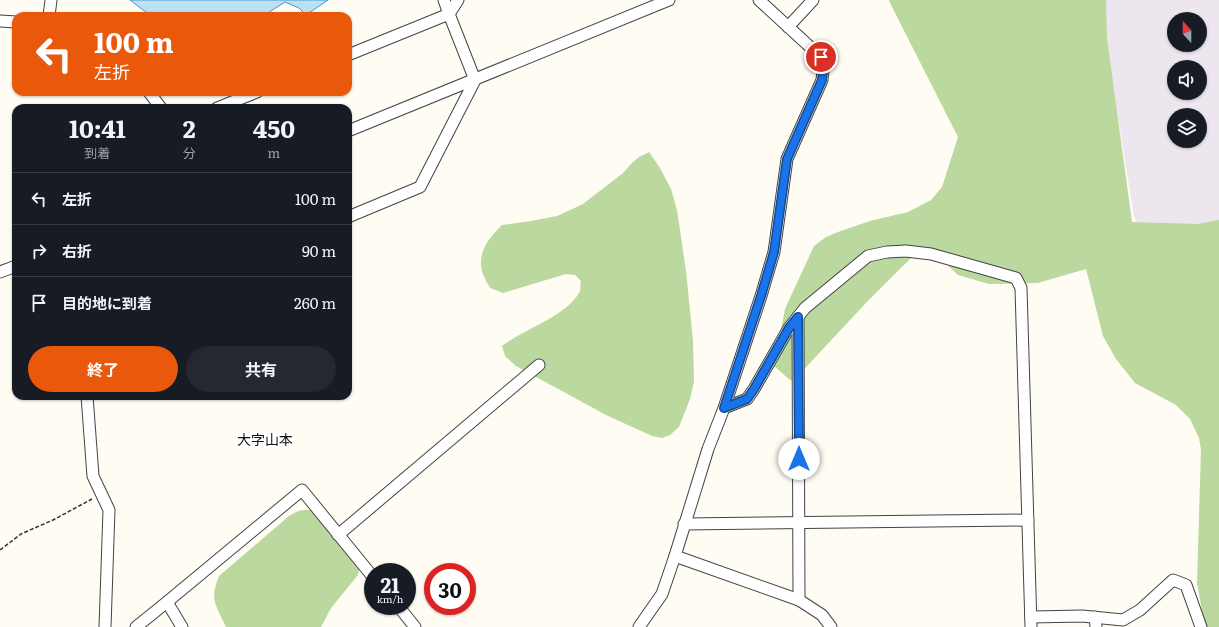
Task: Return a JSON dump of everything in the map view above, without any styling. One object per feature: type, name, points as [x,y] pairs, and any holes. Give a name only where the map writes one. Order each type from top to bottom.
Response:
[{"type":"street","points":[[50,12],[51,0]]},
{"type":"street","points":[[352,215],[420,187],[475,80],[444,0]]},
{"type":"street","points":[[352,53],[449,14],[458,0]]},
{"type":"street","points":[[352,129],[669,0]]},
{"type":"street","points":[[639,627],[662,594],[675,556],[708,449],[724,408],[774,252],[787,159],[822,80],[824,62],[821,57],[759,0]]},
{"type":"street","points":[[788,27],[812,0]]},
{"type":"street","points":[[0,21],[12,22]]},
{"type":"street","points":[[227,104],[247,96]]},
{"type":"street","points":[[724,408],[747,399],[789,328],[805,308],[868,256],[887,252],[906,251],[931,254],[1016,278],[1021,288],[1031,622],[1095,622],[1123,620],[1140,610],[1173,580],[1186,585],[1201,627]]},
{"type":"street","points":[[0,272],[12,268]]},
{"type":"street","points":[[798,317],[799,600]]},
{"type":"street","points":[[338,535],[539,365]]},
{"type":"street","points":[[87,400],[93,476],[109,510],[105,627]]},
{"type":"street","points":[[136,627],[302,490],[364,566]]},
{"type":"street","points":[[684,524],[1028,520]]},
{"type":"street","points":[[675,556],[799,600],[822,615],[831,627]]},
{"type":"street","points":[[167,602],[182,627]]},
{"type":"street","points":[[405,615],[415,627]]},
{"type":"path","points":[[0,550],[21,534],[53,520],[101,494]]},
{"type":"shaded area","points":[[1099,0],[1219,0],[1219,223],[1144,234],[1134,216]]},
{"type":"green space","points":[[889,0],[1106,0],[1107,38],[1132,222],[1198,224],[1219,220],[1219,627],[1205,627],[1197,583],[1201,449],[1199,438],[1190,419],[1176,405],[1135,383],[1116,359],[1103,336],[1086,269],[1038,283],[989,284],[958,275],[942,260],[914,255],[865,304],[795,379],[790,380],[774,366],[785,309],[814,246],[826,237],[838,232],[870,221],[908,212],[931,200],[942,187],[958,137]]},
{"type":"green space","points":[[649,152],[660,168],[671,189],[677,210],[686,271],[693,340],[694,381],[690,399],[679,427],[670,435],[662,438],[652,436],[606,415],[516,366],[505,356],[502,346],[565,309],[573,301],[580,292],[581,281],[575,275],[566,274],[503,293],[490,288],[481,268],[481,259],[484,248],[490,238],[502,225],[557,216],[583,204],[623,173],[639,157]]},
{"type":"green space","points":[[310,510],[354,545],[360,563],[358,575],[331,608],[321,627],[226,627],[217,608],[214,597],[214,591],[219,576],[289,516],[298,511]]},
{"type":"water","points":[[130,0],[328,0],[310,12],[303,12],[299,8],[285,2],[269,12],[146,12]]},
{"type":"district","name":"大字山本","points":[[265,440]]},
{"type":"route","points":[[799,459],[798,317],[789,328],[747,399],[724,408],[774,252],[787,159],[822,80],[824,62],[821,57]]}]
